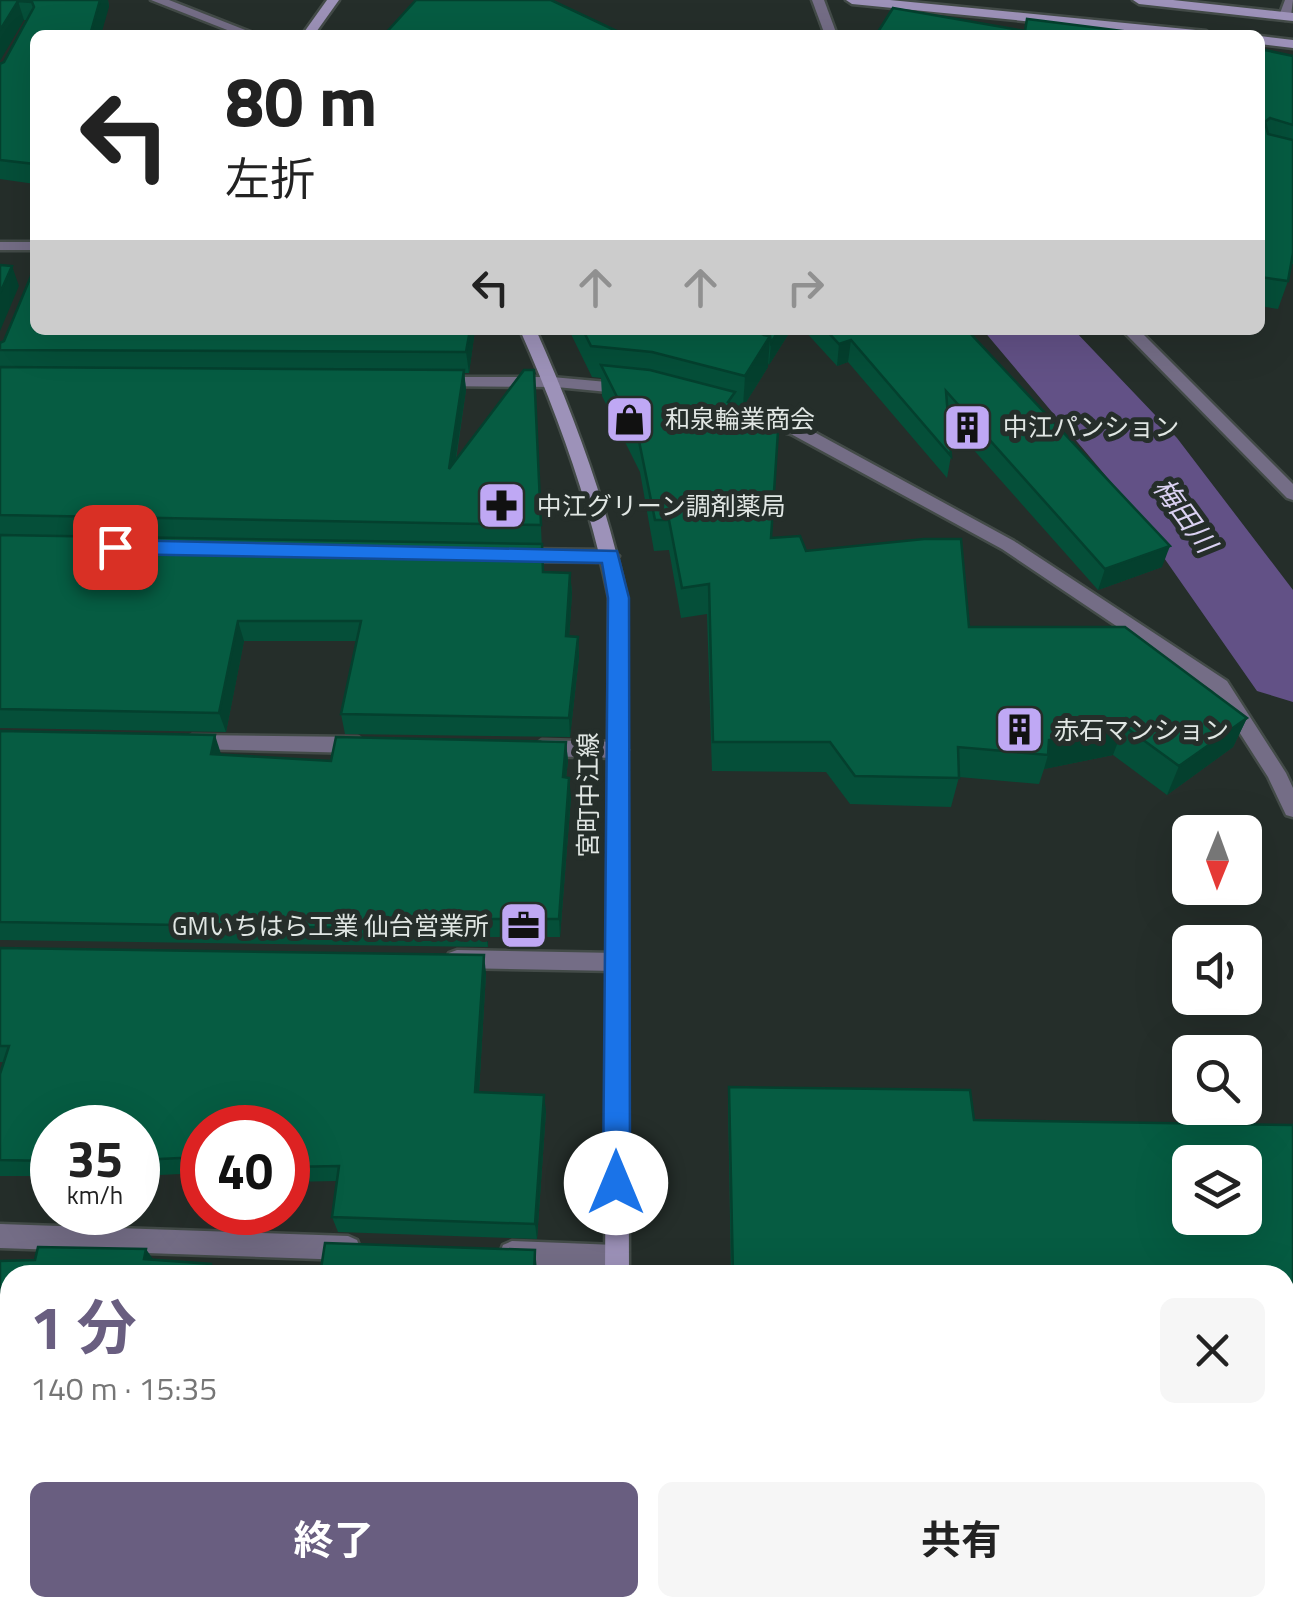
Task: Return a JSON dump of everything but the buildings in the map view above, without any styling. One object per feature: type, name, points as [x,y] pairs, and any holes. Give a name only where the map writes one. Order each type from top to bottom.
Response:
[{"type":"street","points":[[156,0],[238,30]]},
{"type":"street","points":[[312,30],[333,0]]},
{"type":"street","points":[[818,0],[829,30]]},
{"type":"street","points":[[852,0],[1155,30]]},
{"type":"street","points":[[1139,0],[1289,16],[1291,0]]},
{"type":"street","points":[[1265,41],[1293,44]]},
{"type":"street","points":[[0,246],[30,246]]},
{"type":"street","name":"宮町中江線","points":[[530,335],[552,382],[610,556],[618,598],[617,1265]]},
{"type":"street","points":[[1135,335],[1293,494]]},
{"type":"street","points":[[424,382],[552,382],[651,392]]},
{"type":"street","points":[[724,411],[797,430],[1008,544],[1220,686],[1276,774],[1293,809]]},
{"type":"street","points":[[496,554],[610,556]]},
{"type":"street","points":[[175,742],[370,745]]},
{"type":"street","points":[[525,748],[618,750]]},
{"type":"street","points":[[437,959],[617,962]]},
{"type":"street","points":[[0,1236],[367,1248]]},
{"type":"street","points":[[482,1252],[607,1265]]},
{"type":"waterway","name":"梅田川","points":[[1031,335],[1144,460],[1293,664]]},
{"type":"place","name":"和泉輪業商会","points":[[630,419]]},
{"type":"place","name":"中江パンション","points":[[968,427]]},
{"type":"place","name":"中江グリーン調剤薬局","points":[[502,506]]},
{"type":"place","name":"赤石マンション","points":[[1019,730]]},
{"type":"place","name":"GMいちはら工業 仙台営業所","points":[[524,926]]},
{"type":"route","points":[[115,547],[610,556],[618,598],[616,1183]]}]
